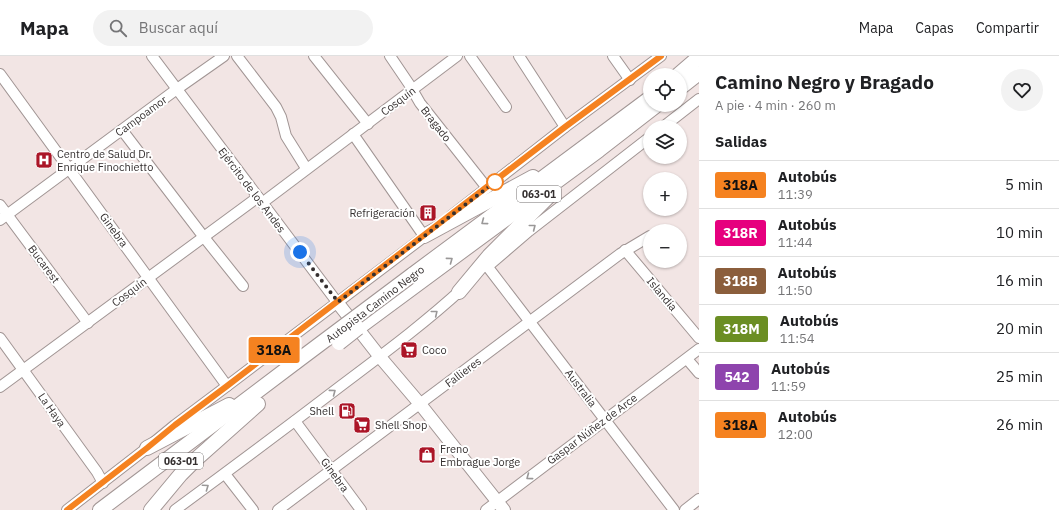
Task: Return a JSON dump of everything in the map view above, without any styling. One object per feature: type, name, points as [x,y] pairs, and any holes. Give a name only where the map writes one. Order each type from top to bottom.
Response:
[{"type":"highway","points":[[687,68],[699,57]]},
{"type":"highway","points":[[687,70],[699,62]]},
{"type":"highway","points":[[687,82],[699,73]]},
{"type":"highway","name":"Autopista Camino Negro","points":[[416,279],[643,103]]},
{"type":"highway","name":"Autopista Camino Negro","points":[[100,510],[416,279],[599,150],[648,112]]},
{"type":"highway","points":[[424,236],[526,181],[616,124]]},
{"type":"highway","points":[[459,292],[489,256],[529,215],[557,187],[599,150]]},
{"type":"highway","points":[[147,448],[297,366]]},
{"type":"highway","name":"Autopista Camino Negro","points":[[115,510],[258,404],[297,366]]},
{"type":"highway","points":[[152,510],[190,465],[258,404]]},
{"type":"main road","name":"Ejército de los Andes","points":[[338,302],[380,357],[420,404],[500,506]]},
{"type":"street","name":"Ejército de los Andes","points":[[152,56],[338,302]]},
{"type":"street","name":"Campoamor","points":[[4,217],[224,56]]},
{"type":"street","points":[[237,56],[276,108],[281,117],[286,136],[306,168]]},
{"type":"street","points":[[314,56],[368,124]]},
{"type":"street","name":"Bragado","points":[[390,56],[420,103],[487,188]]},
{"type":"street","name":"Cosquín","points":[[0,387],[203,236],[260,200],[306,168],[368,124],[457,56]]},
{"type":"street","points":[[470,56],[506,107]]},
{"type":"street","points":[[519,56],[565,127]]},
{"type":"street","points":[[613,56],[630,80]]},
{"type":"street","points":[[67,510],[175,425],[338,302],[565,127],[661,56]]},
{"type":"street","name":"Ginebra","points":[[0,74],[227,386]]},
{"type":"street","points":[[672,120],[699,99]]},
{"type":"street","points":[[122,130],[243,286]]},
{"type":"street","points":[[353,134],[424,236]]},
{"type":"street","points":[[174,510],[225,474],[380,357],[459,292],[487,266],[529,231],[643,142]]},
{"type":"street","name":"Bucarest","points":[[0,205],[4,217],[88,323]]},
{"type":"street","name":"Fallieres","points":[[278,510],[625,250],[643,240]]},
{"type":"street","name":"Islandia","points":[[625,250],[699,338]]},
{"type":"street","name":"Australia","points":[[487,266],[674,510]]},
{"type":"street","name":"La Haya","points":[[0,338],[103,483]]},
{"type":"street","name":"Gaspar Núñez de Arce","points":[[486,510],[500,506],[605,420],[699,349]]},
{"type":"street","points":[[687,359],[699,373]]},
{"type":"street","name":"Ginebra","points":[[295,421],[361,510]]},
{"type":"street","points":[[225,474],[253,510]]},
{"type":"street","points":[[685,510],[699,499]]},
{"type":"bus line","name":"318A","points":[[67,510],[175,425],[338,302],[565,127],[661,56]]},
{"type":"place","name":"Centro de Salud Dr. Enrique Finochietto","points":[[44,160]]},
{"type":"place","name":"Refrigeración","points":[[428,213]]},
{"type":"place","name":"Coco","points":[[409,350]]},
{"type":"place","name":"Shell","points":[[347,411]]},
{"type":"place","name":"Shell Shop","points":[[362,425]]},
{"type":"place","name":"Freno Embrague Jorge","points":[[427,455]]},
{"type":"route","points":[[300,252],[338,302],[495,182]]}]
